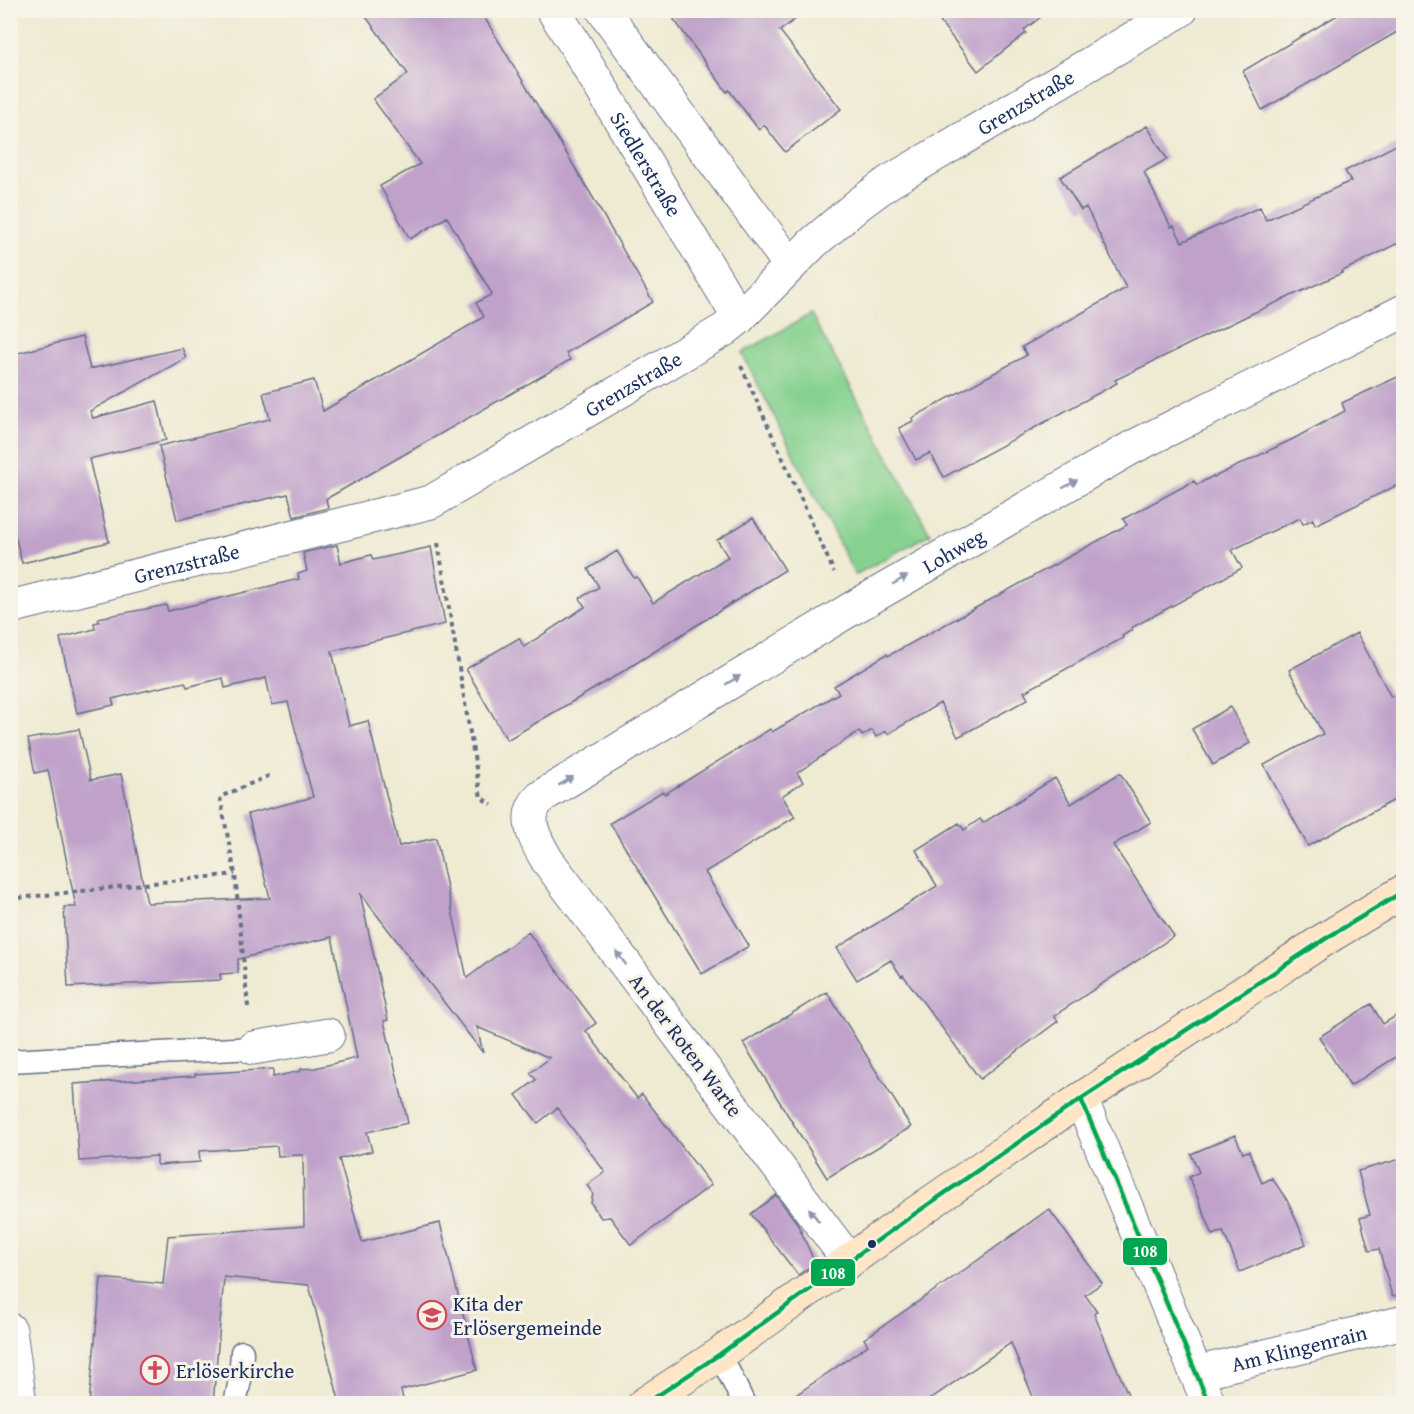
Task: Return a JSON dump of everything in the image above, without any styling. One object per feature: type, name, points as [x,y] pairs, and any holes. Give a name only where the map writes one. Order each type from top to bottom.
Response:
[{"type":"street","name":"Siedlerstraße","points":[[553,10],[573,41],[732,324]]},
{"type":"street","points":[[603,10],[790,265]]},
{"type":"street","name":"Grenzstraße","points":[[10,607],[431,502],[732,324],[813,243],[859,204],[889,183],[1181,10]]},
{"type":"street","name":"Lohweg","points":[[530,823],[533,809],[540,799],[556,787],[851,609],[1131,448],[1404,311]]},
{"type":"street","name":"An der Roten Warte","points":[[530,823],[547,860],[849,1261]]},
{"type":"street","points":[[644,1404],[1081,1099],[1325,939],[1404,891]]},
{"type":"street","points":[[253,1048],[328,1035]]},
{"type":"street","points":[[1081,1099],[1209,1404]]},
{"type":"street","name":"Am Klingenrain","points":[[1196,1372],[1404,1322]]},
{"type":"street","points":[[10,1330],[20,1404]]},
{"type":"lane","points":[[10,1060],[253,1048]]},
{"type":"lane","points":[[235,1404],[242,1352]]},
{"type":"lane","points":[[720,1353],[744,1404]]},
{"type":"path","points":[[732,324],[851,609]]},
{"type":"path","points":[[431,502],[481,798],[530,823]]},
{"type":"path","points":[[253,1048],[235,874],[220,797],[273,774]]},
{"type":"path","points":[[10,899],[235,874]]},
{"type":"green space","points":[[811,314],[930,534],[855,575],[742,353]]},
{"type":"building","points":[[361,10],[480,10],[653,302],[566,353],[570,360],[326,499],[328,508],[294,517],[288,494],[177,520],[159,446],[270,419],[263,393],[314,380],[323,411],[484,317],[476,303],[492,294],[447,217],[410,239],[380,186],[420,164],[373,99],[408,74]]},
{"type":"building","points":[[667,10],[807,10],[780,31],[841,109],[785,152],[764,125],[759,130],[729,90],[727,92]]},
{"type":"building","points":[[931,10],[1050,10],[1024,30],[1026,33],[978,71]]},
{"type":"building","points":[[1346,10],[1404,10],[1404,28],[1262,110],[1243,71]]},
{"type":"building","points":[[1147,126],[1167,159],[1144,172],[1171,227],[1174,226],[1182,242],[1260,207],[1266,220],[1351,181],[1345,171],[1404,141],[1404,240],[1342,273],[1115,380],[1117,383],[944,477],[930,453],[916,460],[899,428],[913,421],[912,418],[1027,355],[1022,347],[1126,288],[1086,207],[1081,210],[1060,177]]},
{"type":"building","points":[[82,337],[90,369],[182,348],[186,358],[90,411],[93,418],[157,401],[166,440],[89,459],[109,542],[22,563],[16,539],[10,541],[10,355]]},
{"type":"building","points":[[1404,374],[1404,482],[1315,525],[1313,519],[1303,524],[1300,518],[1232,550],[1242,568],[1131,628],[1132,630],[1122,636],[1123,638],[1024,692],[1028,699],[958,737],[940,703],[888,734],[886,731],[876,737],[872,730],[862,736],[859,731],[797,773],[803,782],[782,796],[795,817],[705,872],[749,946],[702,974],[610,823],[663,791],[665,794],[770,729],[772,732],[839,693],[834,686],[887,654],[888,656],[1127,525],[1123,519],[1194,481],[1197,485],[1293,439],[1345,411],[1342,403]]},
{"type":"building","points":[[753,518],[785,570],[609,680],[507,740],[466,669],[519,638],[524,647],[585,607],[580,598],[599,587],[588,569],[617,551],[653,603],[728,557],[717,540]]},
{"type":"building","points":[[337,545],[341,563],[371,555],[373,560],[431,547],[445,624],[332,651],[349,726],[368,721],[399,846],[436,838],[467,978],[528,932],[596,1023],[586,1031],[637,1098],[642,1094],[711,1185],[631,1245],[610,1217],[601,1218],[591,1203],[593,1194],[587,1185],[605,1172],[557,1108],[538,1123],[516,1095],[536,1080],[530,1073],[550,1058],[477,1027],[483,1053],[360,893],[388,1020],[384,1021],[408,1123],[367,1132],[372,1151],[339,1159],[362,1242],[440,1223],[477,1370],[401,1390],[404,1404],[340,1404],[309,1285],[224,1277],[213,1404],[89,1404],[101,1278],[163,1284],[168,1236],[304,1226],[303,1155],[278,1156],[277,1146],[199,1151],[200,1162],[157,1165],[157,1156],[79,1161],[74,1084],[273,1069],[273,1077],[357,1058],[332,937],[238,959],[238,973],[220,974],[221,980],[68,987],[64,907],[76,907],[48,770],[35,773],[28,739],[79,729],[91,780],[121,774],[147,903],[270,898],[248,814],[313,797],[288,702],[272,705],[266,678],[225,688],[223,678],[187,687],[185,682],[149,690],[112,699],[114,705],[77,713],[60,638],[95,629],[94,623],[99,622],[98,618],[166,605],[168,611],[299,579],[298,574],[307,571],[303,553]]},
{"type":"building","points":[[1357,633],[1391,697],[1404,690],[1404,795],[1308,846],[1264,765],[1323,734],[1289,670]]},
{"type":"building","points":[[1230,707],[1250,743],[1213,765],[1192,729]]},
{"type":"building","points":[[1120,773],[1151,822],[1113,845],[1174,936],[1054,1016],[1058,1021],[980,1079],[891,960],[857,980],[837,948],[937,886],[916,850],[959,823],[964,830],[980,819],[983,823],[1055,778],[1071,804]]},
{"type":"building","points":[[827,992],[911,1127],[827,1178],[743,1043]]},
{"type":"building","points":[[1371,1004],[1383,1024],[1404,1011],[1404,1052],[1350,1086],[1319,1037]]},
{"type":"building","points":[[1235,1135],[1243,1153],[1249,1151],[1262,1183],[1272,1178],[1289,1203],[1306,1244],[1240,1272],[1223,1231],[1213,1235],[1189,1177],[1199,1172],[1191,1154]]},
{"type":"building","points":[[1404,1158],[1404,1295],[1392,1296],[1379,1249],[1369,1251],[1360,1218],[1370,1215],[1358,1171]]},
{"type":"building","points":[[776,1195],[797,1223],[815,1263],[798,1275],[751,1214]]},
{"type":"building","points":[[1049,1209],[1102,1283],[1085,1295],[1097,1311],[1094,1314],[1132,1404],[1036,1404],[1011,1343],[923,1404],[783,1404],[868,1345],[864,1339]]},
{"type":"transit line","name":"108","points":[[645,1404],[720,1354],[913,1215],[1081,1099],[1325,939],[1404,891]]},
{"type":"transit line","name":"108","points":[[1081,1099],[1209,1404]]},
{"type":"place","name":"Kita der Erlösergemeinde","points":[[432,1315]]},
{"type":"place","name":"Erlöserkirche","points":[[155,1370]]}]
